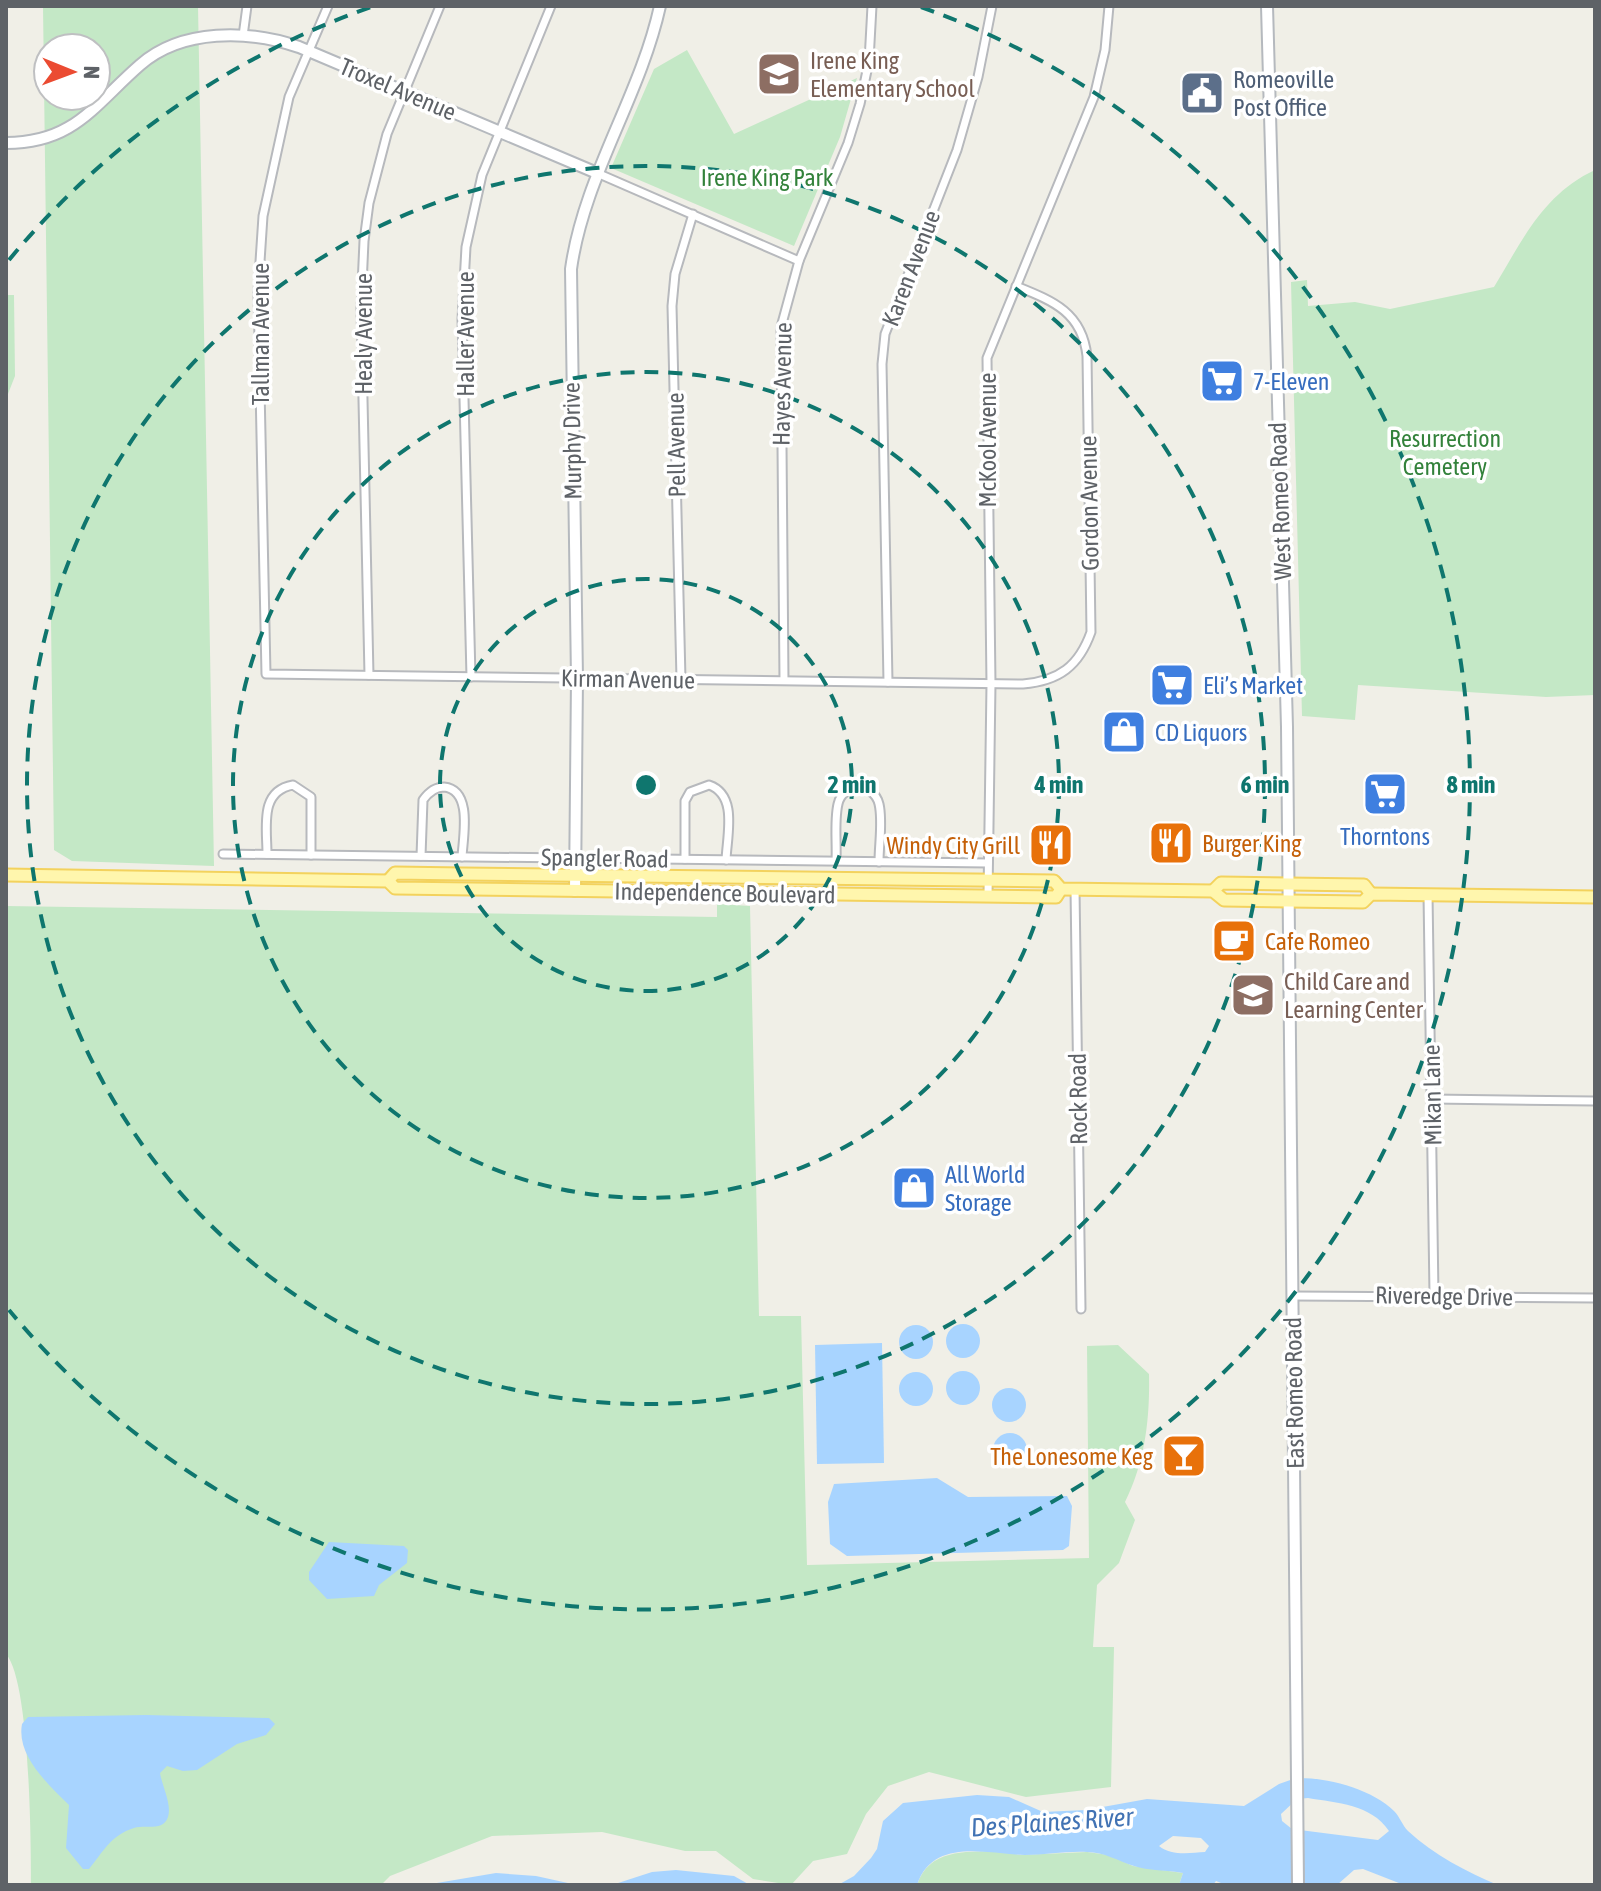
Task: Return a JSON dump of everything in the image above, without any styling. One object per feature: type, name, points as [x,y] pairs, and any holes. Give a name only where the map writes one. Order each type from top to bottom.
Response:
[{"type":"main road","name":"Murphy Drive","points":[[575,891],[577,678],[569,289],[576,237],[597,173],[644,59],[660,6]]},
{"type":"main road","name":"West Romeo Road","points":[[1267,6],[1287,727],[1288,900]]},
{"type":"main road","name":"Troxel Avenue","points":[[6,143],[38,141],[75,125],[141,64],[167,47],[197,38],[243,36],[276,39],[309,51],[597,173]]},
{"type":"main road","name":"Independence Boulevard","points":[[388,881],[395,873],[1054,881],[1061,889],[1213,891],[1224,900],[1363,902],[1371,894],[1595,897]]},
{"type":"main road","name":"Independence Boulevard","points":[[6,875],[388,881],[395,888],[575,891],[1056,897],[1061,889]]},
{"type":"main road","name":"Independence Boulevard","points":[[1213,891],[1221,883],[1364,885],[1371,894]]},
{"type":"main road","name":"East Romeo Road","points":[[1288,900],[1298,1885]]},
{"type":"street","points":[[243,36],[247,6]]},
{"type":"street","name":"Tallman Avenue","points":[[266,674],[258,292],[260,242],[274,153],[289,97],[328,6]]},
{"type":"street","name":"Healy Avenue","points":[[369,675],[362,267],[374,181],[404,91],[440,6]]},
{"type":"street","name":"Haller Avenue","points":[[471,677],[462,282],[473,210],[482,175],[551,6]]},
{"type":"street","name":"Hayes Avenue","points":[[784,680],[779,362],[785,307],[799,261],[848,143],[860,104],[869,61],[872,6]]},
{"type":"street","name":"Karen Avenue","points":[[888,682],[883,349],[891,311],[965,127],[992,6]]},
{"type":"street","name":"McKool Avenue","points":[[988,896],[991,684],[985,374],[990,346],[1094,97],[1105,50],[1109,6]]},
{"type":"street","name":"Troxel Avenue","points":[[597,173],[799,261]]},
{"type":"street","name":"Pell Avenue","points":[[681,679],[672,306],[675,274],[693,214]]},
{"type":"street","name":"Gordon Avenue","points":[[991,684],[1041,683],[1064,674],[1082,656],[1091,632],[1086,343],[1077,321],[1065,308],[1016,286]]},
{"type":"street","name":"Kirman Avenue","points":[[266,674],[991,684]]},
{"type":"street","points":[[267,854],[268,803],[279,789],[293,785],[311,797],[311,855]]},
{"type":"street","points":[[685,859],[685,801],[690,792],[709,785],[719,788],[728,804],[726,860]]},
{"type":"street","points":[[421,856],[423,800],[433,789],[443,787],[457,793],[462,802],[462,857]]},
{"type":"street","points":[[836,861],[838,803],[843,793],[852,787],[865,788],[876,796],[879,806],[879,862]]},
{"type":"street","name":"Spangler Road","points":[[223,854],[988,863]]},
{"type":"street","name":"Rock Road","points":[[1075,889],[1081,1309]]},
{"type":"street","name":"Mikan Lane","points":[[1428,894],[1434,1295]]},
{"type":"street","points":[[1432,1099],[1595,1101]]},
{"type":"street","name":"Riveredge Drive","points":[[1293,1296],[1595,1298]]},
{"type":"green space","points":[[43,6],[198,6],[214,866],[72,861],[54,850],[44,112],[112,112],[112,32],[43,32]]},
{"type":"green space","name":"Irene King Park","points":[[687,50],[734,134],[857,78],[840,137],[794,246],[611,168],[654,69]]},
{"type":"green space","name":"Resurrection Cemetery","points":[[1595,170],[1595,695],[1546,697],[1358,685],[1355,720],[1302,716],[1291,282],[1307,280],[1308,306],[1355,302],[1390,309],[1494,287],[1548,205],[1577,180]]},
{"type":"green space","points":[[6,295],[14,295],[15,376],[6,399]]},
{"type":"green space","points":[[717,904],[750,906],[759,1316],[801,1316],[807,1565],[1089,1558],[1087,1346],[1118,1345],[1149,1374],[1145,1440],[1125,1502],[1135,1520],[1119,1563],[1097,1585],[1093,1647],[1114,1647],[1111,1787],[1026,1797],[929,1772],[888,1786],[866,1814],[847,1854],[813,1861],[791,1885],[753,1879],[716,1851],[685,1851],[602,1832],[492,1836],[390,1876],[381,1885],[31,1885],[24,1728],[14,1670],[6,1654],[6,906],[717,917]]},
{"type":"green space","points":[[996,1851],[1021,1855],[1087,1852],[1109,1855],[1133,1866],[1183,1873],[1179,1885],[917,1885],[923,1873],[939,1859],[960,1853]]},
{"type":"water","points":[[963,1324],[975,1329],[980,1341],[975,1353],[963,1358],[951,1353],[946,1341],[951,1329]]},
{"type":"water","points":[[916,1325],[928,1330],[933,1342],[928,1354],[916,1359],[904,1354],[899,1342],[904,1330]]},
{"type":"water","points":[[882,1343],[884,1463],[817,1464],[815,1345]]},
{"type":"water","points":[[963,1371],[975,1376],[980,1388],[975,1400],[963,1405],[951,1400],[946,1388],[951,1376]]},
{"type":"water","points":[[916,1372],[928,1377],[933,1389],[928,1401],[916,1406],[904,1401],[899,1389],[904,1377]]},
{"type":"water","points":[[1009,1388],[1021,1393],[1026,1405],[1021,1417],[1009,1422],[997,1417],[992,1405],[997,1393]]},
{"type":"water","points":[[1010,1433],[1022,1438],[1027,1450],[1022,1462],[1010,1467],[998,1462],[993,1450],[998,1438]]},
{"type":"water","points":[[937,1478],[968,1497],[1067,1496],[1072,1506],[1069,1546],[1063,1550],[847,1556],[830,1544],[828,1502],[834,1484]]},
{"type":"water","points":[[329,1542],[404,1546],[408,1550],[407,1563],[379,1585],[374,1596],[327,1599],[309,1580],[309,1572]]},
{"type":"water","points":[[146,1715],[269,1718],[275,1724],[266,1735],[237,1744],[197,1770],[183,1771],[167,1766],[160,1773],[169,1806],[166,1822],[126,1831],[108,1845],[89,1869],[83,1869],[66,1848],[69,1805],[29,1758],[21,1736],[22,1724],[28,1717]]},
{"type":"water","name":"Des Plaines River","points":[[1296,1778],[1308,1778],[1335,1782],[1374,1796],[1394,1811],[1408,1831],[1429,1848],[1463,1869],[1498,1885],[1404,1885],[1363,1869],[1354,1870],[1337,1885],[1226,1885],[1216,1881],[1213,1885],[1179,1885],[1183,1873],[1139,1868],[1093,1852],[1025,1855],[978,1851],[948,1854],[935,1860],[917,1885],[838,1885],[854,1876],[871,1858],[877,1849],[883,1821],[903,1803],[977,1795],[1009,1797],[1043,1812],[1086,1810],[1147,1799],[1244,1806],[1279,1784]],"holes":[[[1308,1798],[1363,1810],[1382,1822],[1389,1831],[1378,1840],[1292,1829],[1282,1821],[1281,1814],[1297,1799]],[[1173,1836],[1201,1838],[1209,1846],[1205,1852],[1187,1853],[1175,1853],[1159,1846]]]},
{"type":"water","points":[[676,1870],[734,1876],[750,1885],[612,1885],[652,1872]]},
{"type":"water","points":[[496,1873],[536,1876],[577,1885],[425,1885]]},
{"type":"place","name":"Irene King Elementary School","points":[[779,74]]},
{"type":"place","name":"Romeoville Post Office","points":[[1202,93]]},
{"type":"place","name":"7-Eleven","points":[[1222,381]]},
{"type":"place","name":"Eli’s Market","points":[[1172,685]]},
{"type":"place","name":"CD Liquors","points":[[1124,732]]},
{"type":"place","name":"Thorntons","points":[[1385,794]]},
{"type":"place","name":"Burger King","points":[[1171,843]]},
{"type":"place","name":"Windy City Grill","points":[[1051,845]]},
{"type":"place","name":"Cafe Romeo","points":[[1234,941]]},
{"type":"place","name":"Child Care and Learning Center","points":[[1253,995]]},
{"type":"place","name":"All World Storage","points":[[914,1188]]},
{"type":"place","name":"The Lonesome Keg","points":[[1184,1456]]}]
